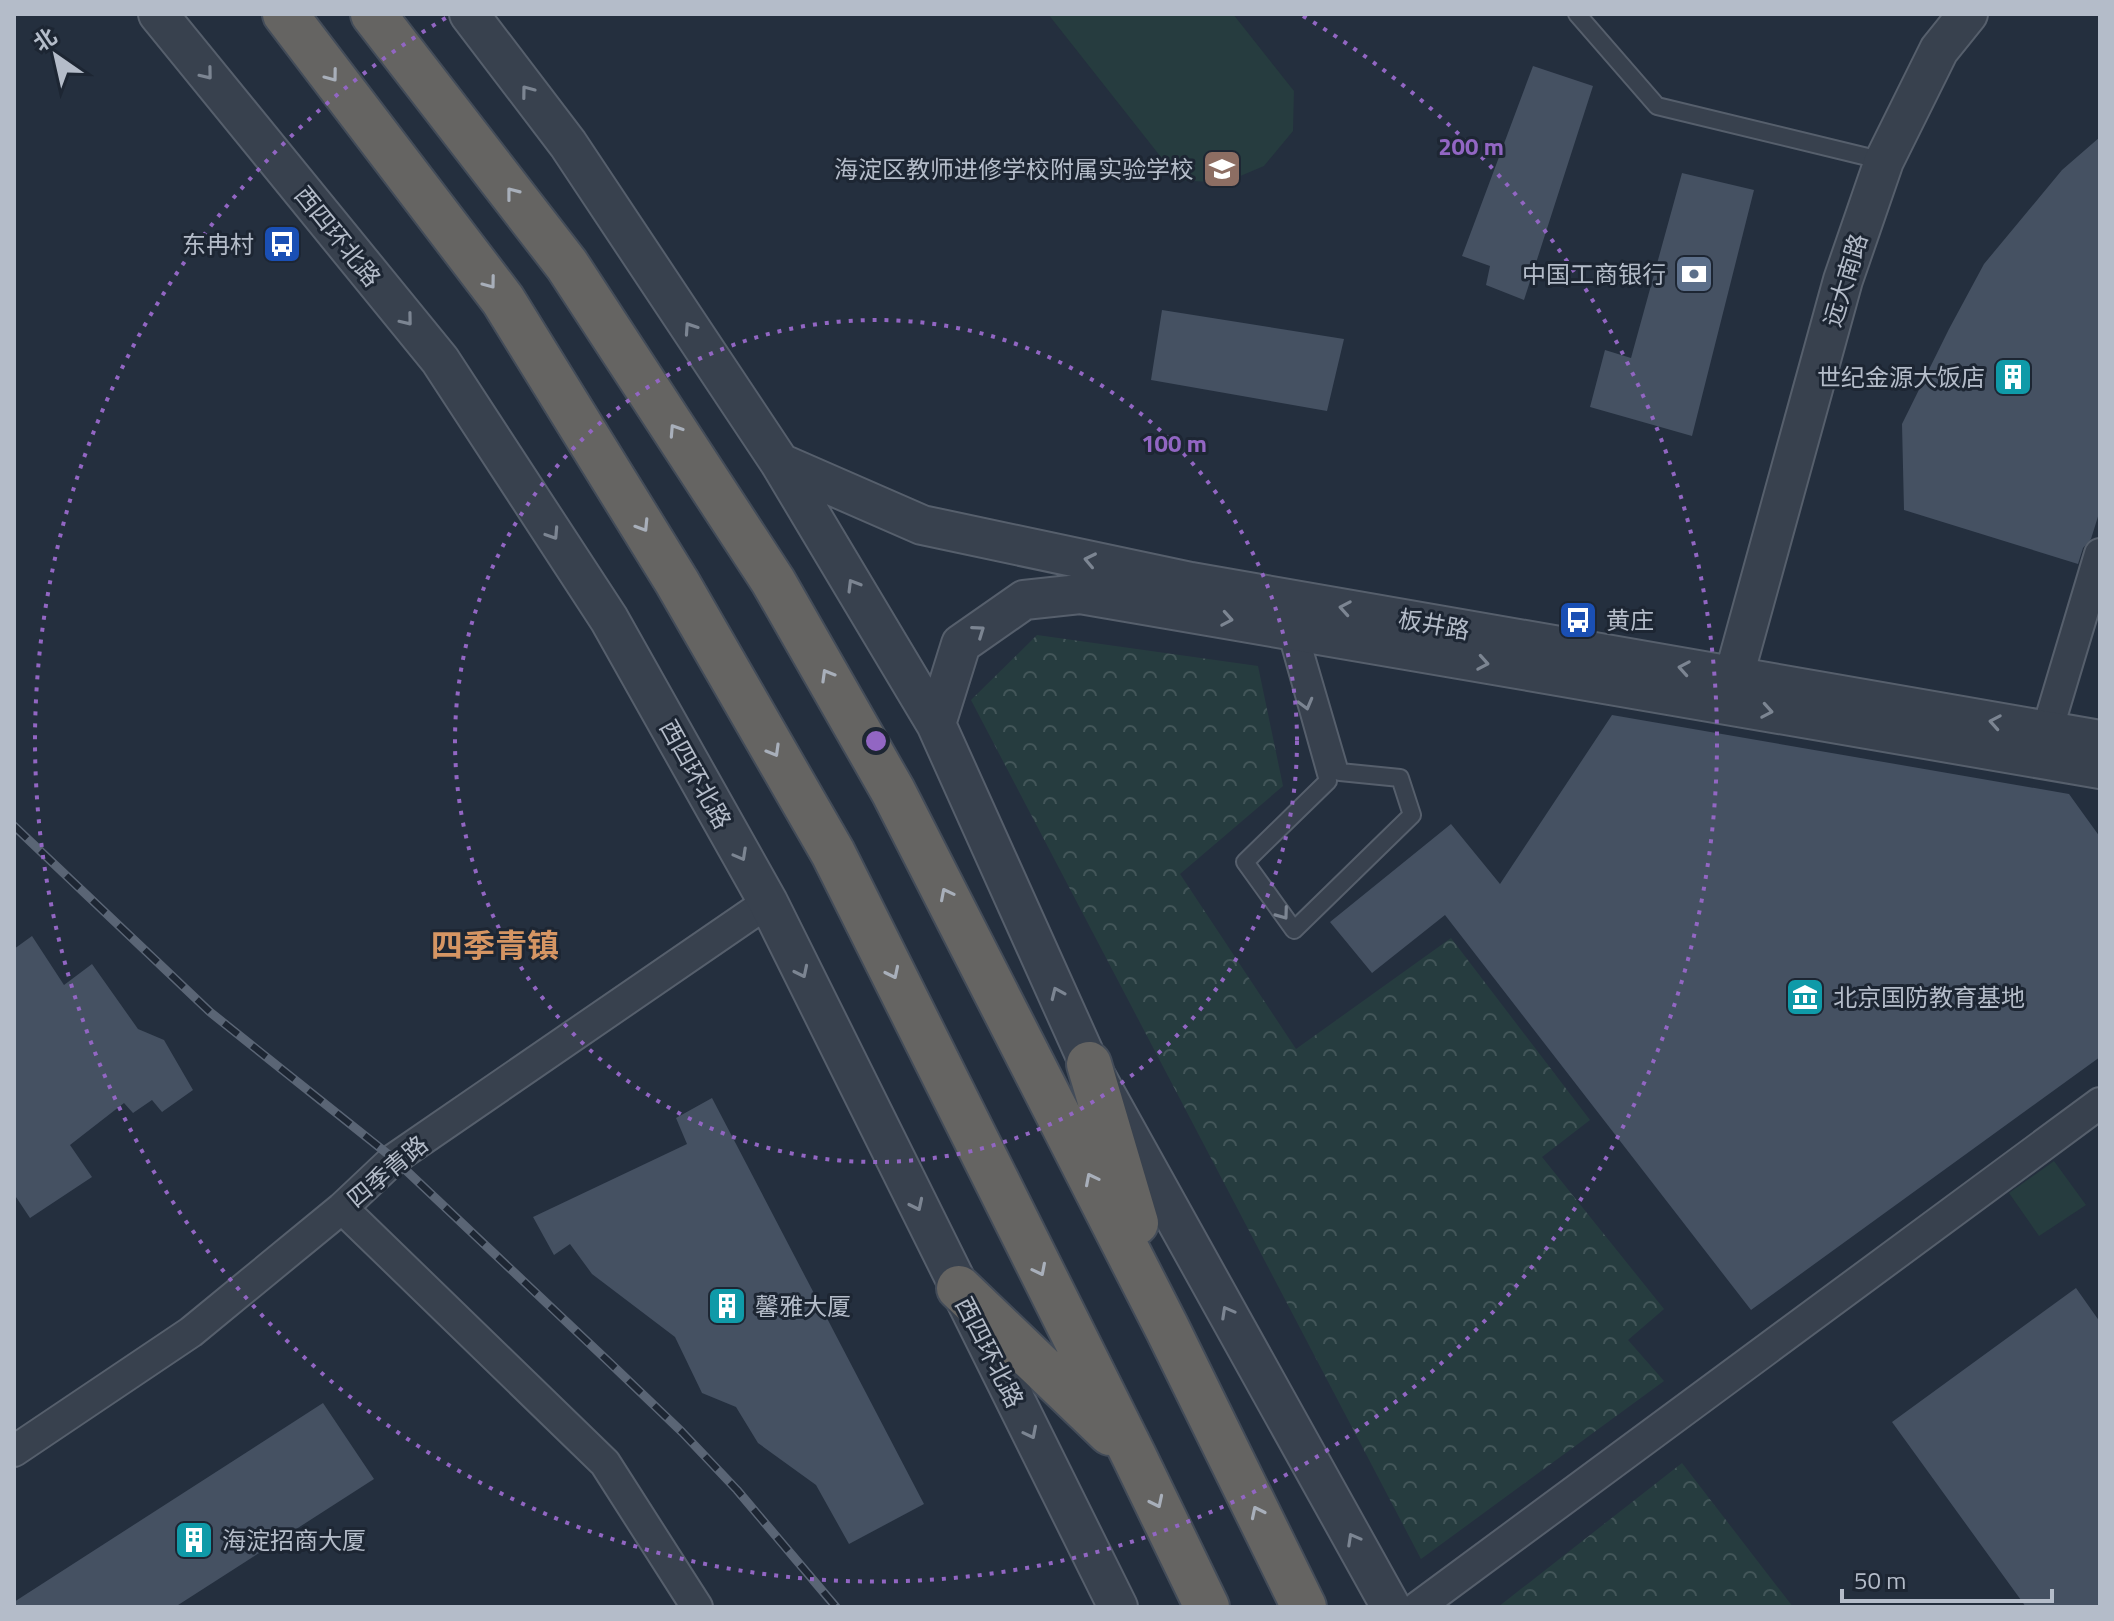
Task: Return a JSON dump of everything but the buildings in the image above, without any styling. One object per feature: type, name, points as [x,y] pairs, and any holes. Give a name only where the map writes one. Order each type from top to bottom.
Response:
[{"type":"highway","points":[[285,14],[503,300],[677,582],[833,853],[1207,1607]]},
{"type":"highway","points":[[373,14],[567,265],[773,581],[893,791],[1167,1328],[1304,1607]]},
{"type":"highway","points":[[1089,1064],[1167,1328]]},
{"type":"highway","points":[[959,1288],[1134,1456]]},
{"type":"street","name":"西四环北路","points":[[158,14],[440,360],[609,619],[768,902],[1118,1607]]},
{"type":"street","points":[[469,14],[568,144],[780,463],[936,724],[1089,1064],[1391,1607]]},
{"type":"street","name":"远大南路","points":[[1730,691],[1843,280],[1884,161],[1939,50],[1968,14]]},
{"type":"street","name":"板井路","points":[[780,463],[922,525],[1730,691],[2087,752]]},
{"type":"street","points":[[936,724],[961,644],[1024,600],[1080,594],[1292,630],[1730,691],[2087,752],[2100,554]]},
{"type":"street","name":"四季青路","points":[[14,1451],[191,1332],[342,1208],[394,1159],[768,902]]},
{"type":"street","points":[[1418,1607],[2100,1103]]},
{"type":"street","points":[[342,1208],[605,1463],[697,1607]]},
{"type":"lane","points":[[1577,14],[1657,106],[1884,161]]},
{"type":"lane","points":[[1292,630],[1340,772],[1400,778],[1412,815],[1294,930],[1245,862],[1328,781],[1292,630]]},
{"type":"green space","points":[[1048,14],[1233,14],[1294,91],[1293,131],[1264,166],[1224,183],[1179,180]]},
{"type":"green space","points":[[1037,635],[1258,666],[1283,786],[1180,874],[1296,1049],[1451,938],[1590,1120],[1542,1157],[1664,1309],[1628,1340],[1664,1381],[1421,1559],[971,700]]},
{"type":"green space","points":[[2054,1161],[2086,1205],[2039,1236],[2009,1193]]},
{"type":"green space","points":[[1682,1463],[1793,1607],[1498,1607]]},
{"type":"railway","points":[[14,826],[210,1012],[394,1159],[610,1363],[737,1490],[836,1607]]},
{"type":"place","name":"海淀区教师进修学校附属实验学校","points":[[1222,169]]},
{"type":"place","name":"东冉村","points":[[282,244]]},
{"type":"place","name":"中国工商银行","points":[[1694,274]]},
{"type":"place","name":"世纪金源大饭店","points":[[2013,377]]},
{"type":"place","name":"黄庄","points":[[1578,620]]},
{"type":"place","name":"北京国防教育基地","points":[[1805,997]]},
{"type":"place","name":"馨雅大厦","points":[[727,1306]]},
{"type":"place","name":"海淀招商大厦","points":[[194,1540]]},
{"type":"district","name":"四季青镇","points":[[495,945]]}]
